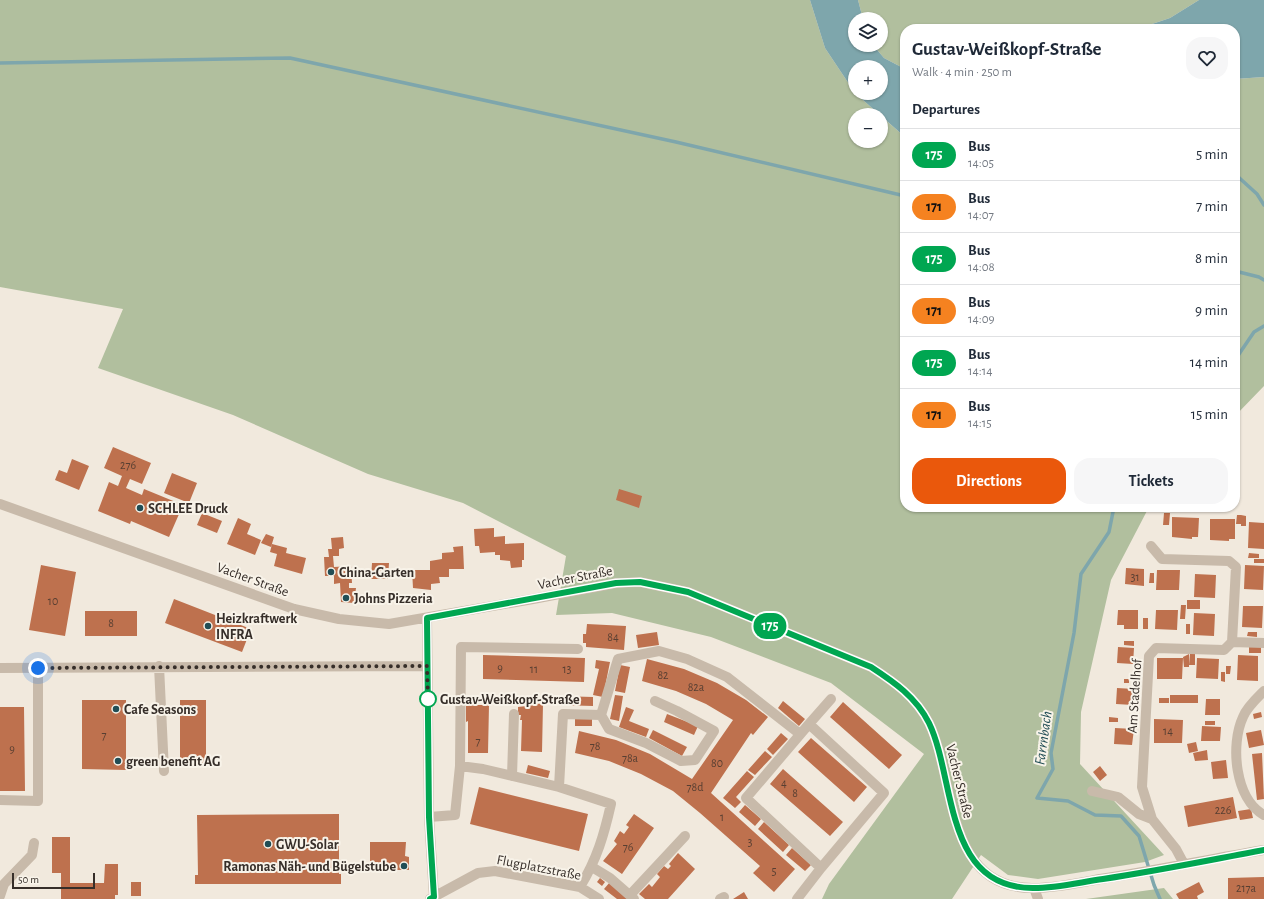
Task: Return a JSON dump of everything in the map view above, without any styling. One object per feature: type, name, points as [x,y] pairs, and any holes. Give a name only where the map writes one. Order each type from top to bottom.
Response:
[{"type":"street","name":"Vacher Straße","points":[[0,504],[294,609],[338,619],[389,624],[616,583],[640,582],[688,592],[871,667],[896,683],[915,702],[928,722],[936,740],[953,816],[967,850],[982,869],[996,880],[1007,884],[1034,888],[1144,873],[1184,864],[1264,850]]},
{"type":"street","points":[[1151,546],[1162,559],[1229,561],[1236,567],[1232,642],[1264,643]]},
{"type":"street","points":[[427,618],[429,817],[432,898]]},
{"type":"street","name":"Am Stadelhof","points":[[1184,864],[1176,849],[1152,819],[1142,787],[1149,656],[1156,648],[1224,650],[1232,642]]},
{"type":"street","points":[[429,817],[455,815],[460,766],[461,647],[578,649]]},
{"type":"street","points":[[656,701],[678,710],[714,731],[695,760],[681,761],[646,743],[609,729],[601,715],[618,659],[659,651],[687,659],[727,677],[800,734]]},
{"type":"street","points":[[0,668],[160,666],[427,666]]},
{"type":"street","points":[[160,666],[164,770]]},
{"type":"street","points":[[0,800],[38,801],[42,689],[38,668]]},
{"type":"street","points":[[1264,691],[1243,716],[1238,730],[1237,750],[1238,778],[1247,798],[1259,813],[1264,815]]},
{"type":"street","points":[[821,868],[746,798],[831,699]]},
{"type":"street","points":[[512,776],[514,714]]},
{"type":"street","points":[[559,787],[563,714],[601,715]]},
{"type":"street","points":[[797,899],[884,793],[809,724]]},
{"type":"street","points":[[460,766],[483,769],[559,787],[611,804],[603,839],[592,867],[580,887]]},
{"type":"street","points":[[1092,791],[1118,797],[1140,814],[1152,819]]},
{"type":"street","points":[[592,867],[610,878],[632,897],[685,836]]},
{"type":"street","points":[[0,896],[4,884],[32,855],[34,843]]},
{"type":"street","name":"Flugplatzstraße","points":[[432,898],[478,873],[495,871],[580,887],[599,899]]},
{"type":"street","points":[[1034,888],[1038,899]]},
{"type":"green space","points":[[0,0],[810,0],[825,48],[848,82],[848,100],[863,100],[872,108],[848,108],[848,148],[888,148],[888,122],[900,133],[900,512],[1146,512],[1111,580],[1081,712],[1080,764],[1164,855],[1145,862],[1038,879],[1008,875],[981,855],[952,899],[822,899],[829,884],[924,754],[831,683],[711,637],[612,613],[556,615],[566,556],[463,503],[368,474],[233,415],[98,368],[123,309],[0,287]]},
{"type":"green space","points":[[858,0],[1199,0],[1170,18],[1152,24],[900,24],[900,66],[884,58],[879,52],[888,52],[888,12],[861,12]]},
{"type":"green space","points":[[1264,77],[1264,386],[1240,411],[1240,79]]},
{"type":"green space","points":[[1164,888],[1173,899],[1086,899]]},
{"type":"water","points":[[810,0],[858,0],[861,12],[848,12],[848,52],[879,52],[888,60],[848,60],[848,82],[825,48]]},
{"type":"water","points":[[1199,0],[1264,0],[1264,77],[1240,79],[1240,24],[1152,24],[1170,18]]},
{"type":"water","points":[[888,60],[900,66],[900,133],[888,122],[888,108],[872,108],[863,100],[888,100]]},
{"type":"building","name":"SCHLEE Druck","points":[[113,447],[151,463],[142,484],[130,479],[126,488],[142,495],[144,489],[183,505],[169,537],[131,521],[130,524],[98,511],[109,482],[118,486],[122,476],[104,468]]},
{"type":"building","points":[[72,459],[89,466],[79,490],[55,480],[59,470],[67,473]]},
{"type":"building","points":[[172,473],[197,483],[189,503],[164,493]]},
{"type":"building","points":[[619,489],[642,496],[639,508],[616,500]]},
{"type":"building","points":[[202,513],[222,521],[217,533],[197,525]]},
{"type":"building","points":[[1164,513],[1170,513],[1169,525],[1163,525]]},
{"type":"building","points":[[1237,515],[1241,515],[1241,524],[1236,524]]},
{"type":"building","points":[[1241,515],[1246,516],[1246,526],[1241,526]]},
{"type":"building","points":[[1172,517],[1199,518],[1198,537],[1192,537],[1192,539],[1172,537]]},
{"type":"building","points":[[238,518],[251,524],[247,534],[261,540],[255,555],[227,544]]},
{"type":"building","points":[[1210,519],[1235,519],[1235,539],[1229,539],[1229,541],[1210,540]]},
{"type":"building","points":[[1249,522],[1264,523],[1264,549],[1248,548]]},
{"type":"building","points":[[494,528],[494,537],[505,536],[505,544],[524,543],[524,560],[522,560],[522,567],[511,568],[510,561],[500,560],[500,555],[495,555],[495,552],[480,553],[479,546],[475,546],[474,529]]},
{"type":"building","points":[[266,534],[274,537],[271,547],[261,543]]},
{"type":"building","points":[[343,537],[344,548],[339,549],[339,556],[333,556],[334,567],[351,566],[352,583],[349,583],[349,588],[356,588],[354,603],[341,602],[340,583],[334,584],[334,576],[325,576],[324,557],[329,557],[328,549],[332,549],[331,538]]},
{"type":"building","points":[[272,544],[287,548],[286,553],[306,558],[302,574],[274,566],[277,554],[270,552]]},
{"type":"building","points":[[463,546],[464,569],[449,569],[449,577],[439,577],[440,583],[431,584],[431,590],[413,588],[412,570],[430,570],[430,561],[442,559],[442,553],[454,552],[453,547]]},
{"type":"building","points":[[1249,553],[1259,554],[1259,558],[1248,558]]},
{"type":"building","points":[[1254,559],[1264,559],[1264,563],[1254,563]]},
{"type":"building","points":[[372,563],[389,563],[388,579],[371,579]]},
{"type":"building","points":[[41,565],[76,572],[65,636],[29,630]]},
{"type":"building","points":[[1245,565],[1264,566],[1263,590],[1244,589]]},
{"type":"building","points":[[1126,568],[1144,569],[1144,586],[1125,584]]},
{"type":"building","points":[[1157,570],[1180,570],[1179,590],[1156,590]]},
{"type":"building","points":[[1150,573],[1154,573],[1154,583],[1149,583]]},
{"type":"building","points":[[1195,574],[1216,575],[1215,598],[1194,597]]},
{"type":"building","name":"Heizkraftwerk INFRA","points":[[174,599],[251,629],[242,652],[165,623]]},
{"type":"building","points":[[1187,600],[1200,600],[1200,609],[1187,609]]},
{"type":"building","points":[[1181,605],[1186,605],[1185,619],[1180,619]]},
{"type":"building","points":[[1243,606],[1263,606],[1262,628],[1242,627]]},
{"type":"building","points":[[1118,610],[1138,610],[1138,629],[1124,629],[1124,625],[1117,625]]},
{"type":"building","points":[[1156,610],[1178,610],[1177,630],[1155,629]]},
{"type":"building","points":[[85,611],[137,611],[137,636],[85,636]]},
{"type":"building","points":[[1194,613],[1215,614],[1214,636],[1193,635]]},
{"type":"building","points":[[1143,618],[1148,618],[1148,629],[1143,629]]},
{"type":"building","points":[[587,624],[626,626],[624,650],[586,647],[586,643],[583,643],[583,634],[586,634]]},
{"type":"building","points":[[1186,624],[1190,624],[1190,634],[1186,634]]},
{"type":"building","points":[[657,632],[659,645],[638,648],[636,635]]},
{"type":"building","points":[[1248,632],[1257,632],[1257,637],[1247,636]]},
{"type":"building","points":[[1124,641],[1134,641],[1134,646],[1124,645]]},
{"type":"building","points":[[1118,647],[1134,648],[1133,664],[1117,663]]},
{"type":"building","points":[[1249,647],[1261,647],[1261,653],[1249,653]]},
{"type":"building","points":[[1190,653],[1195,654],[1195,665],[1189,665]]},
{"type":"building","points":[[1189,654],[1189,667],[1184,667],[1183,657]]},
{"type":"building","points":[[483,655],[585,658],[584,682],[483,679]]},
{"type":"building","points":[[1238,655],[1258,656],[1258,681],[1237,680]]},
{"type":"building","points":[[1157,658],[1183,658],[1182,679],[1157,679]]},
{"type":"building","points":[[1197,658],[1219,659],[1218,679],[1196,678]]},
{"type":"building","points":[[647,659],[684,669],[717,683],[746,700],[768,717],[753,735],[751,733],[711,793],[795,869],[774,892],[753,873],[760,866],[673,791],[641,774],[609,761],[575,753],[579,731],[616,740],[650,754],[692,779],[733,720],[706,704],[676,691],[642,681]]},
{"type":"building","points":[[596,660],[610,662],[603,697],[593,695],[599,669],[595,668]]},
{"type":"building","points":[[620,665],[630,667],[625,693],[615,691]]},
{"type":"building","points":[[1226,666],[1231,666],[1230,674],[1226,674]]},
{"type":"building","points":[[1221,672],[1225,672],[1225,682],[1221,681]]},
{"type":"building","points":[[1124,679],[1129,679],[1129,683],[1124,683]]},
{"type":"building","points":[[1117,688],[1134,689],[1133,705],[1116,704]]},
{"type":"building","points":[[615,695],[623,696],[619,721],[610,719]]},
{"type":"building","points":[[1170,695],[1198,695],[1198,703],[1170,703]]},
{"type":"building","points":[[559,696],[593,697],[593,706],[558,705]]},
{"type":"building","points":[[1159,698],[1169,698],[1169,703],[1159,703]]},
{"type":"building","points":[[1206,699],[1220,699],[1220,715],[1205,715]]},
{"type":"building","points":[[82,700],[126,700],[126,770],[82,769]]},
{"type":"building","points":[[180,700],[206,700],[206,765],[180,765]]},
{"type":"building","points":[[783,701],[805,719],[799,726],[778,708]]},
{"type":"building","points":[[843,702],[902,755],[889,769],[830,717]]},
{"type":"building","points":[[527,703],[543,704],[542,752],[521,751],[522,720],[520,720],[521,715],[518,715],[518,707],[527,706]]},
{"type":"building","points":[[489,705],[488,753],[468,753],[468,721],[466,722],[466,706]]},
{"type":"building","points":[[0,707],[24,707],[25,791],[0,791]]},
{"type":"building","points":[[626,707],[634,710],[629,721],[649,729],[646,737],[619,727]]},
{"type":"building","points":[[1261,712],[1262,717],[1254,719],[1253,714]]},
{"type":"building","points":[[667,714],[698,726],[694,735],[664,722]]},
{"type":"building","points":[[1109,717],[1118,718],[1118,722],[1109,722]]},
{"type":"building","points":[[575,718],[592,718],[592,726],[575,726]]},
{"type":"building","points":[[1154,719],[1183,720],[1182,743],[1154,743]]},
{"type":"building","points":[[1205,721],[1215,721],[1215,725],[1205,725]]},
{"type":"building","points":[[1202,726],[1221,727],[1220,741],[1201,741]]},
{"type":"building","points":[[1115,728],[1134,729],[1132,745],[1114,744]]},
{"type":"building","points":[[653,730],[687,747],[682,756],[649,738]]},
{"type":"building","points":[[1261,730],[1264,745],[1249,748],[1246,733]]},
{"type":"building","points":[[781,733],[788,739],[773,755],[767,749]]},
{"type":"building","points":[[811,738],[867,787],[854,802],[798,752]]},
{"type":"building","points":[[1196,742],[1198,751],[1189,753],[1187,744]]},
{"type":"building","points":[[1207,750],[1208,760],[1195,761],[1193,753]]},
{"type":"building","points":[[765,751],[772,757],[755,775],[748,770]]},
{"type":"building","points":[[1262,753],[1264,799],[1257,800],[1252,754]]},
{"type":"building","points":[[1226,760],[1228,778],[1213,779],[1211,762]]},
{"type":"building","points":[[528,765],[550,771],[548,778],[526,773]]},
{"type":"building","points":[[1100,766],[1107,775],[1100,781],[1093,772]]},
{"type":"building","points":[[783,769],[843,822],[830,836],[770,784]]},
{"type":"building","points":[[747,771],[754,777],[736,797],[741,802],[735,808],[723,798]]},
{"type":"building","points":[[479,787],[588,814],[579,851],[470,824]]},
{"type":"building","points":[[1233,797],[1237,818],[1188,827],[1184,806]]},
{"type":"building","points":[[745,805],[761,819],[755,826],[739,812]]},
{"type":"building","points":[[1251,809],[1253,818],[1240,820],[1238,811]]},
{"type":"building","name":"GWU-Solar","points":[[339,814],[339,874],[341,874],[341,884],[195,884],[195,875],[198,875],[197,815]]},
{"type":"building","points":[[634,814],[654,828],[622,874],[603,861],[617,844],[614,841],[620,831],[624,834],[629,827],[626,825]]},
{"type":"building","points":[[764,822],[789,845],[783,852],[758,829]]},
{"type":"building","points":[[52,837],[70,837],[70,883],[104,883],[105,864],[118,864],[118,895],[115,895],[115,899],[61,899],[61,873],[52,873]]},
{"type":"building","points":[[370,842],[406,842],[405,856],[409,857],[409,870],[394,870],[394,866],[370,866]]},
{"type":"building","points":[[792,848],[811,865],[805,871],[786,855]]},
{"type":"building","points":[[678,853],[695,869],[668,899],[645,899],[639,894],[649,884],[652,887],[660,877],[657,874],[664,866],[668,869],[671,866],[669,864]]},
{"type":"building","points":[[1264,877],[1264,899],[1228,899],[1228,878]]},
{"type":"building","points":[[600,878],[605,882],[602,886],[597,882]]},
{"type":"building","points":[[131,882],[141,882],[141,896],[131,896]]},
{"type":"building","points":[[610,882],[629,899],[617,899],[604,889]]},
{"type":"building","points":[[1199,882],[1204,892],[1197,896],[1198,899],[1179,899],[1176,894]]},
{"type":"building","points":[[744,892],[748,899],[733,899]]},
{"type":"waterway","points":[[0,63],[290,58],[676,142],[900,195]]},
{"type":"waterway","name":"Farrnbach","points":[[1240,179],[1257,194],[1264,205]]},
{"type":"waterway","points":[[1240,272],[1259,277],[1264,280]]},
{"type":"waterway","name":"Farrnbach","points":[[1240,353],[1254,332],[1264,326]]},
{"type":"waterway","name":"Farrnbach","points":[[1113,512],[1109,532],[1081,574],[1074,633],[1051,753],[1053,769],[1037,798],[1068,801],[1095,815],[1121,816],[1139,836],[1154,885],[1160,899]]},
{"type":"bus line","name":"175","points":[[430,899],[434,897],[429,817],[427,618],[533,600],[616,583],[640,582],[688,592],[871,667],[896,683],[915,702],[928,722],[936,740],[953,816],[967,850],[982,869],[996,880],[1015,886],[1034,888],[1065,885],[1144,873],[1184,864],[1264,850]]},
{"type":"place","name":"SCHLEE Druck","points":[[140,508]]},
{"type":"place","name":"China-Garten","points":[[331,572]]},
{"type":"place","name":"Johns Pizzeria","points":[[346,598]]},
{"type":"place","name":"Heizkraftwerk INFRA","points":[[208,626]]},
{"type":"place","name":"Gustav-Weißkopf-Straße","points":[[428,699]]},
{"type":"place","name":"Cafe Seasons","points":[[116,709]]},
{"type":"place","name":"green benefit AG","points":[[118,761]]},
{"type":"place","name":"GWU-Solar","points":[[268,844]]},
{"type":"place","name":"Ramonas Näh- und Bügelstube","points":[[404,866]]},
{"type":"route","points":[[38,668],[156,666],[427,666],[428,699]]}]
